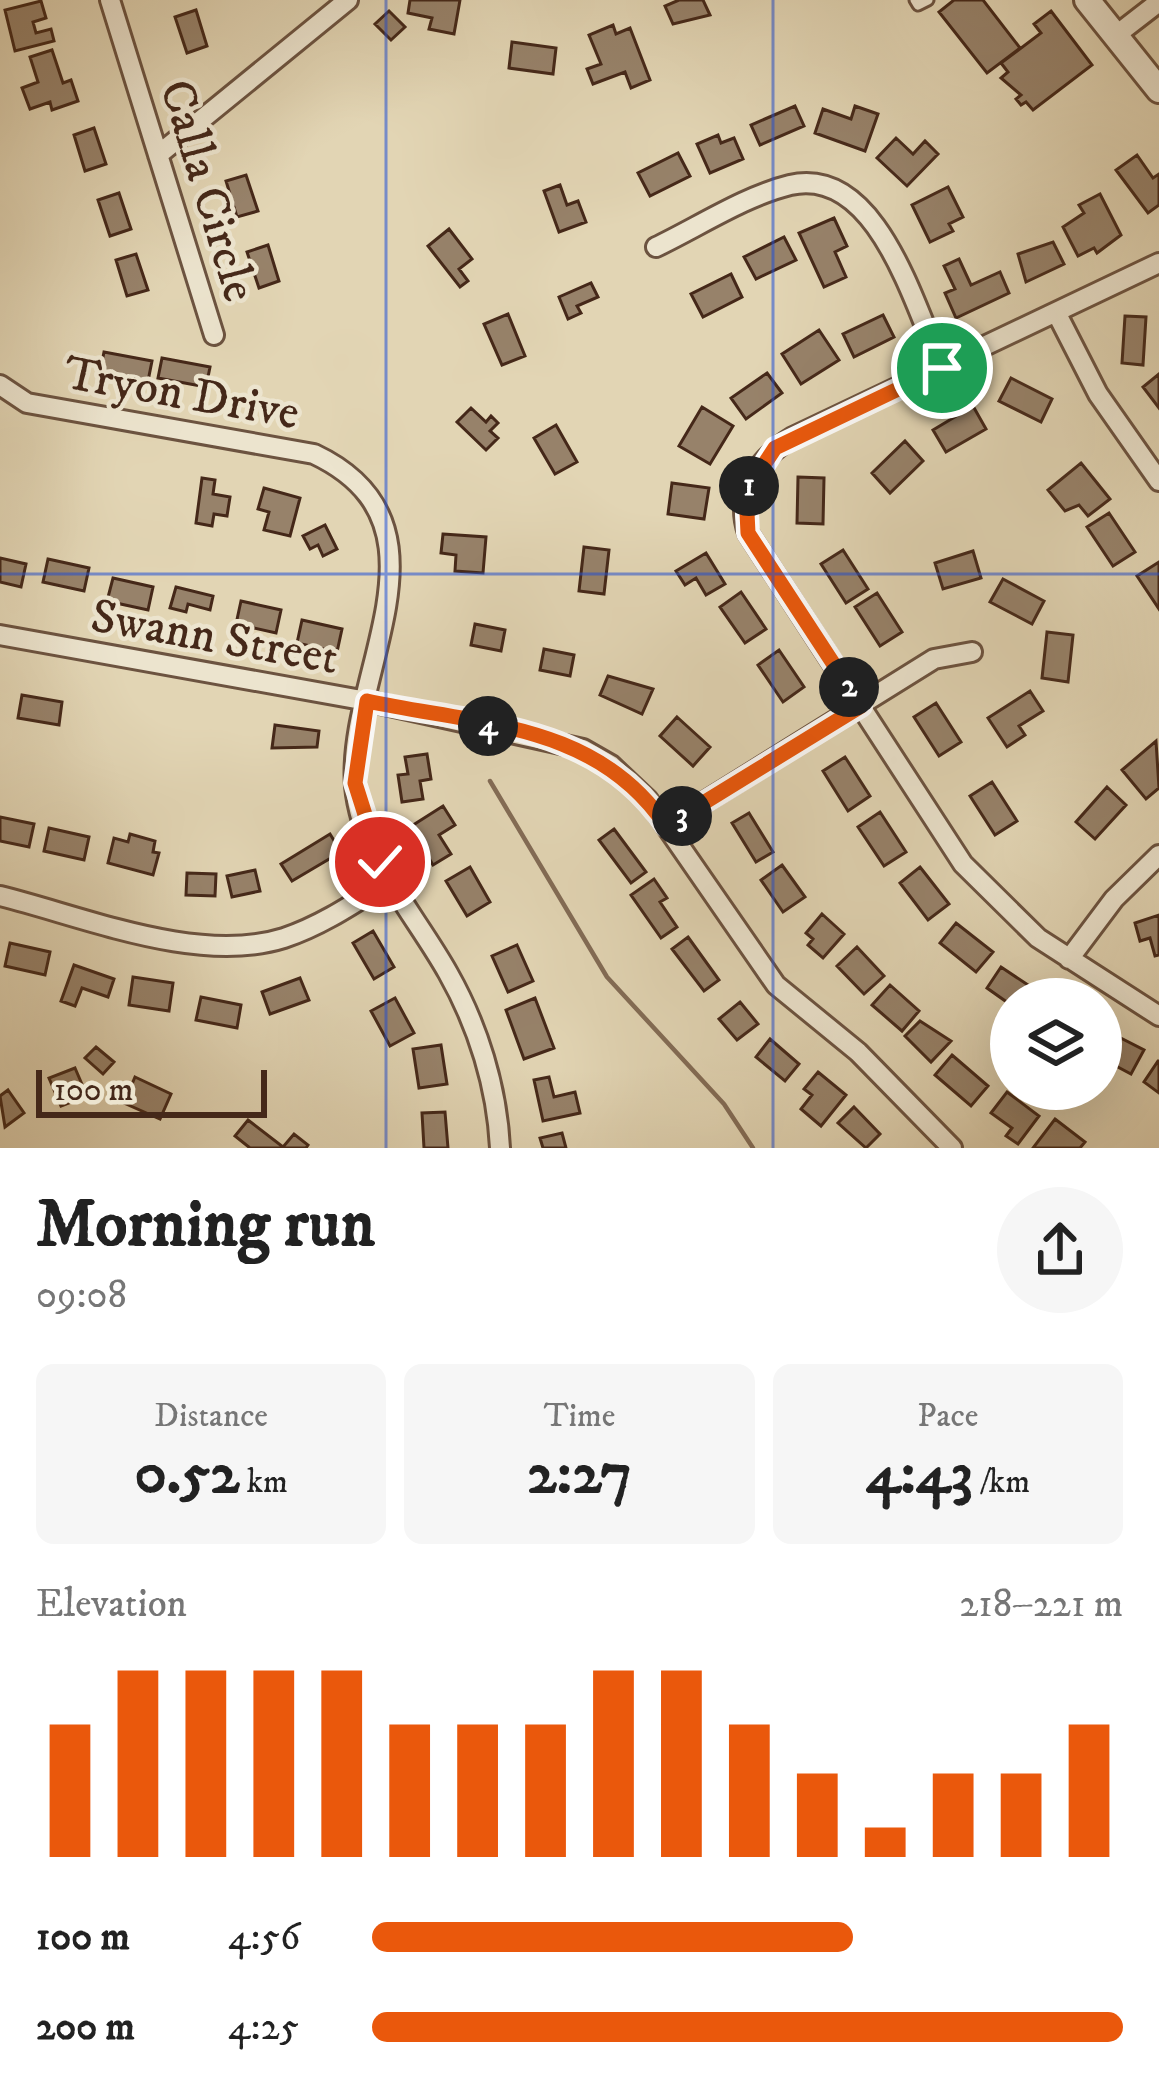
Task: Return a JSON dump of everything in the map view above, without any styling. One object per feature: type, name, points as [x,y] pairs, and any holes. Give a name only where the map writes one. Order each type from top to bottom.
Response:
[{"type":"street","name":"Calla Circle","points":[[110,0],[214,335]]},
{"type":"street","points":[[158,155],[348,0]]},
{"type":"street","points":[[1087,0],[1159,90]]},
{"type":"street","points":[[1115,36],[1159,2]]},
{"type":"street","points":[[656,248],[782,188],[813,183],[844,191],[874,222],[942,368]]},
{"type":"street","points":[[1159,262],[775,448],[746,492],[748,533],[963,864],[1013,918],[1159,1016]]},
{"type":"street","points":[[1057,314],[1098,394],[1159,481]]},
{"type":"street","name":"Tryon Drive","points":[[0,385],[27,403],[314,454],[350,476],[376,509],[390,549],[391,580],[355,762],[358,804],[391,880],[467,1012],[491,1083],[500,1148]]},
{"type":"street","name":"Swann Street","points":[[0,634],[367,701],[583,749],[628,778],[776,985],[858,1052],[952,1148]]},
{"type":"street","points":[[666,826],[934,659],[972,652]]},
{"type":"street","points":[[1069,958],[1114,899],[1159,855]]},
{"type":"street","points":[[0,896],[188,944],[230,948],[312,927],[391,880]]},
{"type":"lane","points":[[915,0],[918,5],[928,0]]},
{"type":"building","points":[[410,0],[460,0],[454,34],[429,29],[432,18],[408,13]]},
{"type":"building","points":[[679,0],[703,0],[710,15],[673,24],[665,6]]},
{"type":"building","points":[[954,0],[983,0],[1020,48],[987,73],[939,12]]},
{"type":"building","points":[[41,1],[46,18],[33,22],[36,33],[51,29],[54,41],[15,51],[5,10]]},
{"type":"building","points":[[196,10],[207,46],[187,53],[175,17]]},
{"type":"building","points":[[389,11],[405,27],[391,40],[375,24]]},
{"type":"building","points":[[1051,11],[1092,65],[1033,110],[1026,102],[1021,105],[1016,99],[1021,95],[1001,78],[1008,72],[1001,63],[1041,33],[1034,24]]},
{"type":"building","points":[[613,25],[616,34],[630,28],[650,80],[631,88],[625,72],[593,84],[587,69],[601,64],[589,35]]},
{"type":"building","points":[[512,42],[556,48],[553,74],[509,68]]},
{"type":"building","points":[[52,50],[63,83],[71,80],[78,101],[52,110],[50,102],[30,109],[22,88],[38,82],[30,57]]},
{"type":"building","points":[[795,106],[804,126],[760,145],[751,125]]},
{"type":"building","points":[[855,106],[878,114],[865,151],[815,133],[823,109],[851,119]]},
{"type":"building","points":[[94,128],[106,164],[85,171],[74,135]]},
{"type":"building","points":[[718,135],[721,143],[734,138],[743,159],[710,173],[697,144]]},
{"type":"building","points":[[896,138],[913,154],[925,141],[938,154],[907,186],[877,158]]},
{"type":"building","points":[[678,153],[690,176],[650,196],[638,173]]},
{"type":"building","points":[[1137,155],[1153,178],[1159,174],[1159,205],[1148,213],[1116,170]]},
{"type":"building","points":[[246,175],[258,211],[237,217],[226,181]]},
{"type":"building","points":[[560,185],[567,205],[578,201],[586,222],[559,232],[544,191]]},
{"type":"building","points":[[948,187],[963,217],[949,224],[953,231],[930,242],[912,205]]},
{"type":"building","points":[[119,193],[131,229],[110,236],[98,200]]},
{"type":"building","points":[[1100,194],[1121,235],[1097,253],[1094,248],[1078,256],[1063,227],[1084,213],[1079,205]]},
{"type":"building","points":[[834,218],[847,246],[835,252],[846,277],[824,287],[799,233]]},
{"type":"building","points":[[449,229],[472,259],[459,269],[468,281],[460,287],[428,246]]},
{"type":"building","points":[[784,237],[796,260],[756,279],[744,257]]},
{"type":"building","points":[[1053,242],[1064,264],[1026,282],[1018,254]]},
{"type":"building","points":[[268,245],[279,281],[259,288],[247,252]]},
{"type":"building","points":[[136,254],[148,290],[127,296],[116,260]]},
{"type":"building","points":[[959,259],[971,285],[1000,272],[1009,293],[956,318],[945,293],[955,289],[944,266]]},
{"type":"building","points":[[731,274],[742,297],[703,317],[691,294]]},
{"type":"building","points":[[591,283],[598,297],[577,306],[581,313],[568,319],[559,297]]},
{"type":"building","points":[[508,314],[525,356],[502,365],[484,324]]},
{"type":"building","points":[[883,315],[894,337],[854,357],[843,334]]},
{"type":"building","points":[[1125,316],[1146,317],[1143,365],[1122,363]]},
{"type":"building","points":[[819,330],[839,360],[801,384],[782,354]]},
{"type":"building","points":[[104,352],[152,361],[148,381],[100,372]]},
{"type":"building","points":[[162,358],[210,367],[206,387],[158,378]]},
{"type":"building","points":[[767,373],[782,393],[746,419],[731,398]]},
{"type":"building","points":[[1159,374],[1159,408],[1143,387]]},
{"type":"building","points":[[1011,378],[1052,399],[1041,422],[999,401]]},
{"type":"building","points":[[973,406],[986,429],[946,452],[933,430]]},
{"type":"building","points":[[702,407],[733,426],[710,464],[679,446]]},
{"type":"building","points":[[471,408],[486,422],[491,416],[498,423],[490,431],[498,438],[486,450],[457,422]]},
{"type":"building","points":[[556,425],[577,462],[555,474],[534,438]]},
{"type":"building","points":[[905,441],[923,461],[890,493],[872,473]]},
{"type":"building","points":[[1081,463],[1110,499],[1088,516],[1079,505],[1065,511],[1048,490]]},
{"type":"building","points":[[798,477],[824,478],[823,524],[797,523]]},
{"type":"building","points":[[202,478],[215,480],[213,494],[230,497],[227,516],[214,514],[212,526],[196,523]]},
{"type":"building","points":[[672,483],[709,488],[704,519],[668,514]]},
{"type":"building","points":[[264,488],[300,498],[290,536],[264,530],[269,512],[258,509]]},
{"type":"building","points":[[1109,513],[1135,552],[1113,566],[1087,527]]},
{"type":"building","points":[[325,525],[337,549],[323,556],[318,545],[310,549],[303,536]]},
{"type":"building","points":[[443,534],[486,537],[483,573],[455,571],[456,555],[441,553]]},
{"type":"building","points":[[584,547],[609,550],[604,594],[579,591]]},
{"type":"building","points":[[843,550],[868,589],[846,603],[821,564]]},
{"type":"building","points":[[973,551],[981,578],[943,589],[935,563]]},
{"type":"building","points":[[706,553],[725,584],[706,595],[696,578],[685,585],[676,571]]},
{"type":"building","points":[[0,558],[26,564],[21,587],[0,582]]},
{"type":"building","points":[[48,559],[89,568],[84,591],[43,582]]},
{"type":"building","points":[[1159,562],[1159,609],[1137,576]]},
{"type":"building","points":[[113,578],[153,587],[148,610],[107,601]]},
{"type":"building","points":[[1003,579],[1044,601],[1032,624],[990,602]]},
{"type":"building","points":[[176,587],[213,596],[210,610],[188,604],[186,612],[170,608]]},
{"type":"building","points":[[741,592],[766,629],[745,643],[720,607]]},
{"type":"building","points":[[877,593],[902,632],[880,646],[855,607]]},
{"type":"building","points":[[241,601],[281,610],[276,633],[236,624]]},
{"type":"building","points":[[302,620],[342,629],[337,652],[297,643]]},
{"type":"building","points":[[475,624],[505,630],[501,651],[471,645]]},
{"type":"building","points":[[1047,632],[1073,635],[1068,682],[1042,678]]},
{"type":"building","points":[[544,649],[574,655],[570,676],[540,670]]},
{"type":"building","points":[[779,650],[804,687],[783,702],[758,665]]},
{"type":"building","points":[[608,676],[653,689],[642,714],[600,695]]},
{"type":"building","points":[[1030,691],[1043,711],[1019,726],[1025,735],[1007,747],[988,718]]},
{"type":"building","points":[[22,695],[62,702],[59,725],[18,718]]},
{"type":"building","points":[[936,703],[961,742],[939,756],[914,717]]},
{"type":"building","points":[[677,717],[710,747],[693,766],[660,736]]},
{"type":"building","points":[[275,725],[319,731],[317,747],[272,748]]},
{"type":"building","points":[[1156,741],[1159,788],[1146,799],[1122,770]]},
{"type":"building","points":[[427,754],[431,779],[420,781],[423,799],[402,802],[398,775],[408,774],[405,757]]},
{"type":"building","points":[[845,757],[870,796],[848,811],[823,771]]},
{"type":"building","points":[[992,782],[1017,821],[995,835],[970,796]]},
{"type":"building","points":[[1107,787],[1126,805],[1095,839],[1076,822]]},
{"type":"building","points":[[443,806],[455,825],[439,835],[451,854],[433,865],[410,827]]},
{"type":"building","points":[[880,812],[906,852],[884,866],[858,827]]},
{"type":"building","points":[[749,813],[773,852],[756,862],[732,823]]},
{"type":"building","points":[[0,817],[34,824],[29,847],[0,841]]},
{"type":"building","points":[[49,828],[89,837],[84,860],[44,851]]},
{"type":"building","points":[[614,829],[646,872],[631,883],[599,840]]},
{"type":"building","points":[[130,834],[155,841],[153,852],[159,853],[153,875],[108,863],[114,838],[128,842]]},
{"type":"building","points":[[330,834],[341,852],[292,881],[281,864]]},
{"type":"building","points":[[782,865],[805,897],[783,912],[761,880]]},
{"type":"building","points":[[470,867],[490,902],[467,916],[446,881]]},
{"type":"building","points":[[920,867],[949,904],[928,920],[900,883]]},
{"type":"building","points":[[255,870],[260,891],[232,897],[227,876]]},
{"type":"building","points":[[187,873],[216,874],[215,896],[186,895]]},
{"type":"building","points":[[654,879],[667,898],[660,902],[677,927],[661,938],[631,895]]},
{"type":"building","points":[[822,914],[844,934],[823,958],[808,945],[813,939],[806,933]]},
{"type":"building","points":[[1159,915],[1159,955],[1155,956],[1150,938],[1140,941],[1135,923]]},
{"type":"building","points":[[956,923],[993,952],[976,972],[940,943]]},
{"type":"building","points":[[373,931],[394,967],[374,979],[353,943]]},
{"type":"building","points":[[688,937],[719,980],[704,991],[672,949]]},
{"type":"building","points":[[10,943],[50,952],[45,975],[5,966]]},
{"type":"building","points":[[517,945],[533,981],[508,992],[492,956]]},
{"type":"building","points":[[857,947],[884,976],[864,994],[837,966]]},
{"type":"building","points":[[74,965],[114,979],[108,997],[82,988],[75,1006],[61,1001]]},
{"type":"building","points":[[1001,967],[1018,978],[994,978]]},
{"type":"building","points":[[133,977],[173,983],[169,1011],[129,1005]]},
{"type":"building","points":[[300,978],[309,1000],[270,1014],[262,992]]},
{"type":"building","points":[[890,985],[919,1011],[902,1031],[872,1005]]},
{"type":"building","points":[[201,997],[241,1005],[237,1028],[196,1020]]},
{"type":"building","points":[[395,998],[414,1033],[390,1046],[371,1011]]},
{"type":"building","points":[[535,998],[554,1048],[524,1059],[506,1010]]},
{"type":"building","points":[[740,1002],[758,1024],[737,1040],[719,1019]]},
{"type":"building","points":[[920,1021],[951,1041],[931,1062],[905,1036]]},
{"type":"building","points":[[770,1039],[799,1064],[785,1081],[756,1057]]},
{"type":"building","points":[[1122,1039],[1144,1050],[1131,1074],[1122,1069]]},
{"type":"building","points":[[441,1045],[447,1084],[419,1088],[413,1049]]},
{"type":"building","points":[[96,1047],[114,1062],[103,1074],[85,1058]]},
{"type":"building","points":[[952,1055],[988,1086],[971,1106],[935,1075]]},
{"type":"building","points":[[1159,1061],[1159,1093],[1144,1082]]},
{"type":"building","points":[[75,1068],[87,1096],[61,1106],[49,1078]]},
{"type":"building","points":[[818,1072],[846,1095],[821,1126],[801,1109],[812,1095],[804,1089]]},
{"type":"building","points":[[135,1077],[171,1094],[160,1119],[124,1103]]},
{"type":"building","points":[[549,1077],[554,1097],[575,1092],[580,1113],[543,1121],[534,1080]]},
{"type":"building","points":[[8,1090],[24,1113],[5,1127],[0,1096]]},
{"type":"building","points":[[854,1107],[880,1134],[866,1148],[838,1123]]},
{"type":"building","points":[[1031,1110],[1039,1116],[1018,1144],[1006,1136],[1012,1128],[991,1113]]},
{"type":"building","points":[[445,1112],[448,1148],[424,1148],[422,1113]]},
{"type":"building","points":[[1055,1119],[1085,1142],[1080,1148],[1033,1148]]},
{"type":"building","points":[[248,1120],[283,1147],[294,1134],[308,1145],[306,1148],[250,1148],[235,1136]]},
{"type":"building","points":[[562,1133],[566,1148],[543,1148],[540,1138]]},
{"type":"waterway","points":[[490,781],[607,977],[724,1104],[753,1148]]},
{"type":"route","points":[[380,862],[364,825],[355,783],[367,701],[583,749],[628,778],[666,826],[861,706],[748,533],[746,492],[760,463],[775,448],[942,368]]}]
